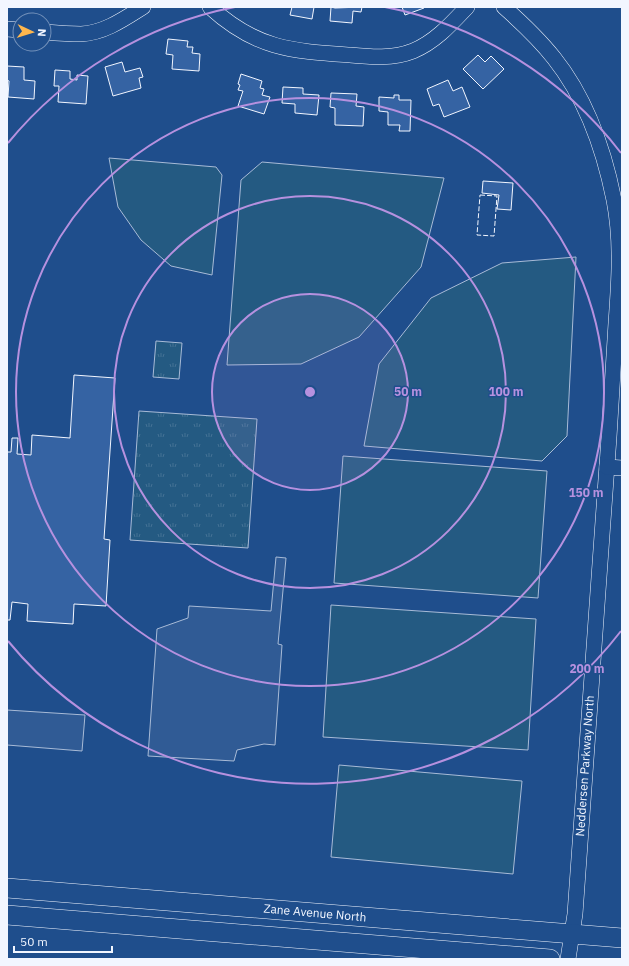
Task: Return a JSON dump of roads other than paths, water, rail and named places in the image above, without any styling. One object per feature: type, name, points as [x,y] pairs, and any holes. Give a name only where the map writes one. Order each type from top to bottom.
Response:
[{"type":"main road","name":"Zane Avenue North","points":[[7,888],[622,938]]},
{"type":"main road","points":[[7,915],[550,959]]},
{"type":"street","points":[[52,32],[83,34],[100,30],[117,23],[143,7]]},
{"type":"street","points":[[210,7],[225,20],[248,35],[274,46],[308,52],[374,57],[395,56],[413,51],[433,41],[467,7]]},
{"type":"street","name":"Neddersen Parkway North","points":[[504,7],[531,31],[554,58],[572,83],[587,113],[607,168],[618,222],[621,270],[572,934],[568,959]]},
{"type":"street","points":[[607,467],[622,468]]}]
